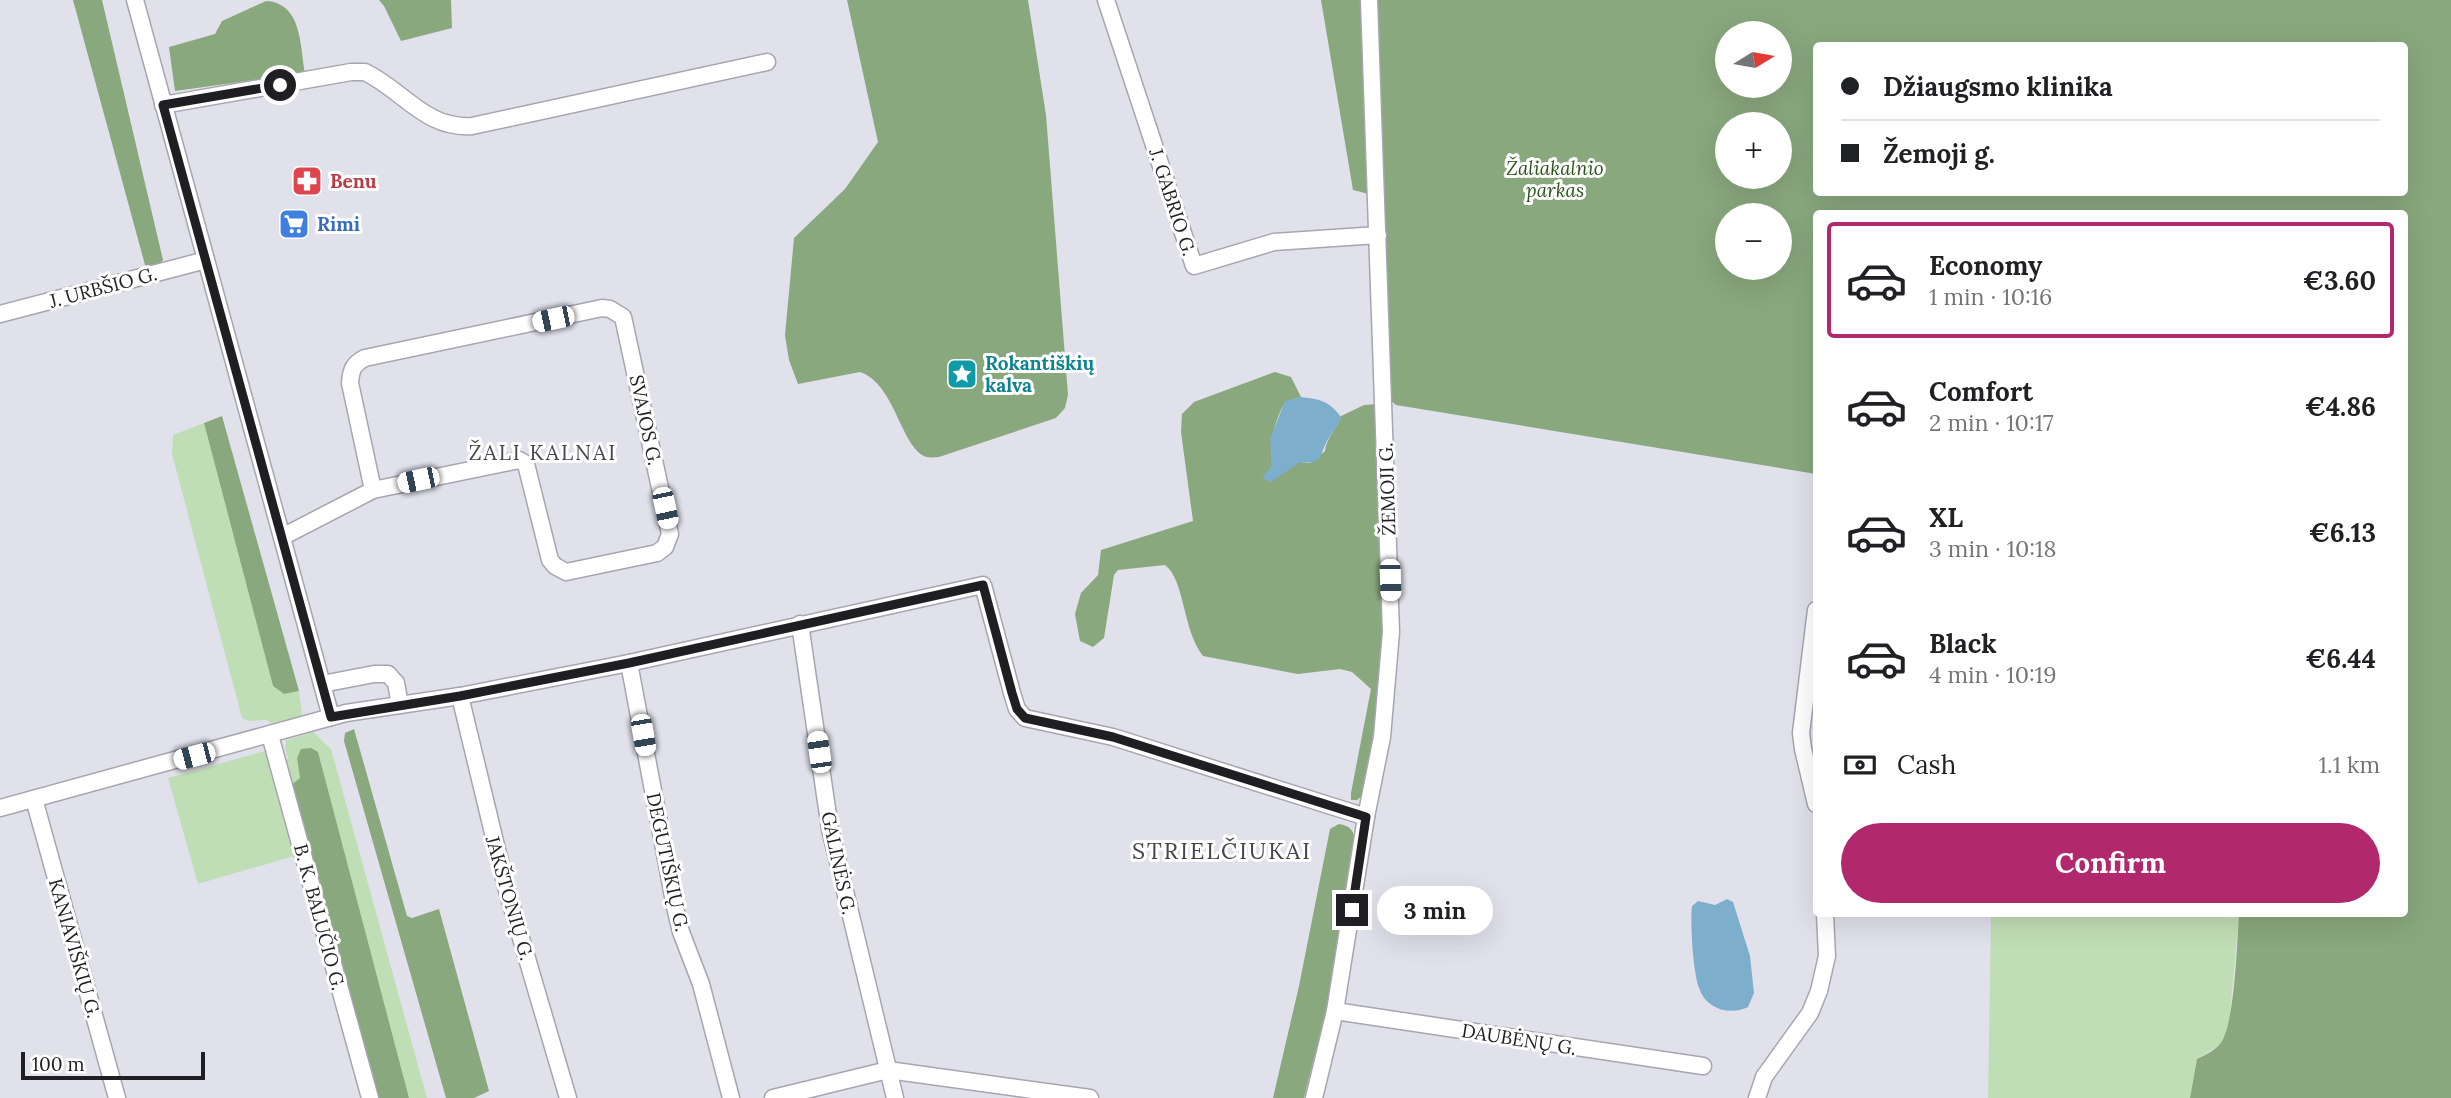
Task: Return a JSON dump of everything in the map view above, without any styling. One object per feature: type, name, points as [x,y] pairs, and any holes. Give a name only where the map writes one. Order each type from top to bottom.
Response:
[{"type":"street","points":[[135,0],[331,717]]},
{"type":"street","name":"J. GABRIO G.","points":[[1106,0],[1194,266],[1274,242],[1378,235]]},
{"type":"street","name":"ŽEMOJI G.","points":[[1314,1098],[1335,1010],[1366,817],[1382,737],[1391,632],[1369,0]]},
{"type":"street","points":[[163,105],[351,72],[365,72],[433,119],[445,125],[464,126],[767,62]]},
{"type":"street","name":"J. URBŠIO G.","points":[[0,314],[206,260]]},
{"type":"street","name":"SVAJOS G.","points":[[282,537],[373,490],[519,460],[526,464],[550,560],[560,570],[566,572],[657,553],[665,547],[670,534],[623,317],[610,309],[602,309],[359,361],[352,367],[350,383],[373,490]]},
{"type":"street","points":[[0,808],[331,717],[460,696],[629,663],[983,585],[1017,709],[1025,718],[1113,737],[1366,817]]},
{"type":"street","name":"GALINĖS G.","points":[[800,624],[830,829],[895,1098]]},
{"type":"street","points":[[1813,635],[1801,733],[1813,792]]},
{"type":"street","name":"DEGUTIŠKIŲ G.","points":[[629,663],[674,907],[701,984],[732,1098]]},
{"type":"street","points":[[322,684],[388,674],[396,683],[400,705]]},
{"type":"street","name":"JAKŠTONIŲ G.","points":[[460,696],[506,887],[568,1098]]},
{"type":"street","name":"B. K. BALUČIO G.","points":[[270,735],[370,1098]]},
{"type":"street","name":"KANIAVIŠKIŲ G.","points":[[34,799],[117,1098]]},
{"type":"street","points":[[1757,1098],[1764,1077],[1810,1013],[1819,991],[1826,956],[1825,917]]},
{"type":"street","name":"DAUBĖNŲ G.","points":[[1335,1010],[1703,1066]]},
{"type":"street","points":[[773,1098],[888,1070],[1090,1098]]},
{"type":"green space","points":[[73,0],[102,0],[163,260],[159,266],[145,265]]},
{"type":"green space","points":[[379,0],[451,0],[452,28],[401,41]]},
{"type":"green space","points":[[847,0],[1028,0],[1046,115],[1068,395],[1065,408],[1056,418],[939,457],[928,457],[918,452],[911,442],[882,389],[860,372],[798,384],[789,360],[785,335],[794,238],[845,189],[878,142]]},
{"type":"green space","points":[[1321,0],[1361,0],[1369,194],[1353,190]]},
{"type":"green space","name":"Žaliakalnio parkas","points":[[1377,0],[2451,0],[2451,1098],[2190,1098],[2197,1059],[2220,1044],[2229,1020],[2239,917],[2408,917],[2408,210],[1813,210],[1813,474],[1396,405],[1389,399]]},
{"type":"green space","points":[[266,1],[287,9],[293,17],[300,38],[305,73],[175,91],[169,47],[215,34],[222,21]]},
{"type":"green space","points":[[1275,372],[1291,377],[1301,397],[1285,402],[1281,410],[1274,432],[1272,465],[1310,463],[1325,451],[1341,416],[1364,405],[1377,404],[1383,635],[1378,703],[1363,795],[1357,800],[1351,800],[1351,793],[1371,689],[1352,672],[1340,669],[1298,674],[1203,656],[1191,632],[1172,572],[1165,565],[1118,570],[1114,575],[1104,638],[1093,647],[1080,641],[1075,614],[1081,593],[1098,575],[1101,550],[1193,521],[1181,432],[1182,414],[1194,402]]},
{"type":"green space","points":[[222,416],[299,691],[284,694],[273,686],[204,423]]},
{"type":"green space","points":[[204,423],[273,686],[284,694],[299,691],[302,714],[297,720],[274,726],[267,720],[248,721],[242,718],[172,454],[173,435]]},
{"type":"green space","points":[[354,729],[407,916],[412,918],[439,909],[489,1091],[474,1098],[446,1098],[344,741],[345,733]]},
{"type":"green space","points":[[313,732],[331,749],[427,1098],[409,1098],[318,753],[297,758],[300,778],[291,785],[285,763],[288,758],[286,740]]},
{"type":"green space","points":[[311,748],[318,752],[409,1098],[379,1098],[291,785],[300,778],[297,758],[301,749]]},
{"type":"green space","points":[[265,751],[294,856],[198,884],[168,778]]},
{"type":"green space","points":[[1339,824],[1351,829],[1355,841],[1326,1011],[1304,1098],[1273,1098],[1299,986],[1330,829]]},
{"type":"green space","points":[[1991,917],[2239,917],[2229,1026],[2221,1044],[2197,1059],[2190,1098],[1988,1098]]},
{"type":"water","points":[[1301,397],[1324,402],[1333,407],[1341,417],[1317,461],[1300,462],[1271,482],[1262,478],[1272,465],[1270,439],[1285,401]]},
{"type":"water","points":[[1727,899],[1733,902],[1750,956],[1754,993],[1748,1007],[1733,1011],[1713,1006],[1702,995],[1695,971],[1692,935],[1692,906],[1698,901],[1715,905]]},
{"type":"place","name":"Benu","points":[[307,181]]},
{"type":"place","name":"Rimi","points":[[294,224]]},
{"type":"place","name":"Rokantiškių kalva","points":[[962,374]]},
{"type":"district","name":"ŽALI KALNAI","points":[[543,452]]},
{"type":"district","name":"STRIELČIUKAI","points":[[1222,850]]},
{"type":"route","points":[[280,85],[163,105],[331,717],[460,696],[629,663],[983,585],[1017,709],[1025,718],[1113,737],[1366,817],[1352,910]]}]
